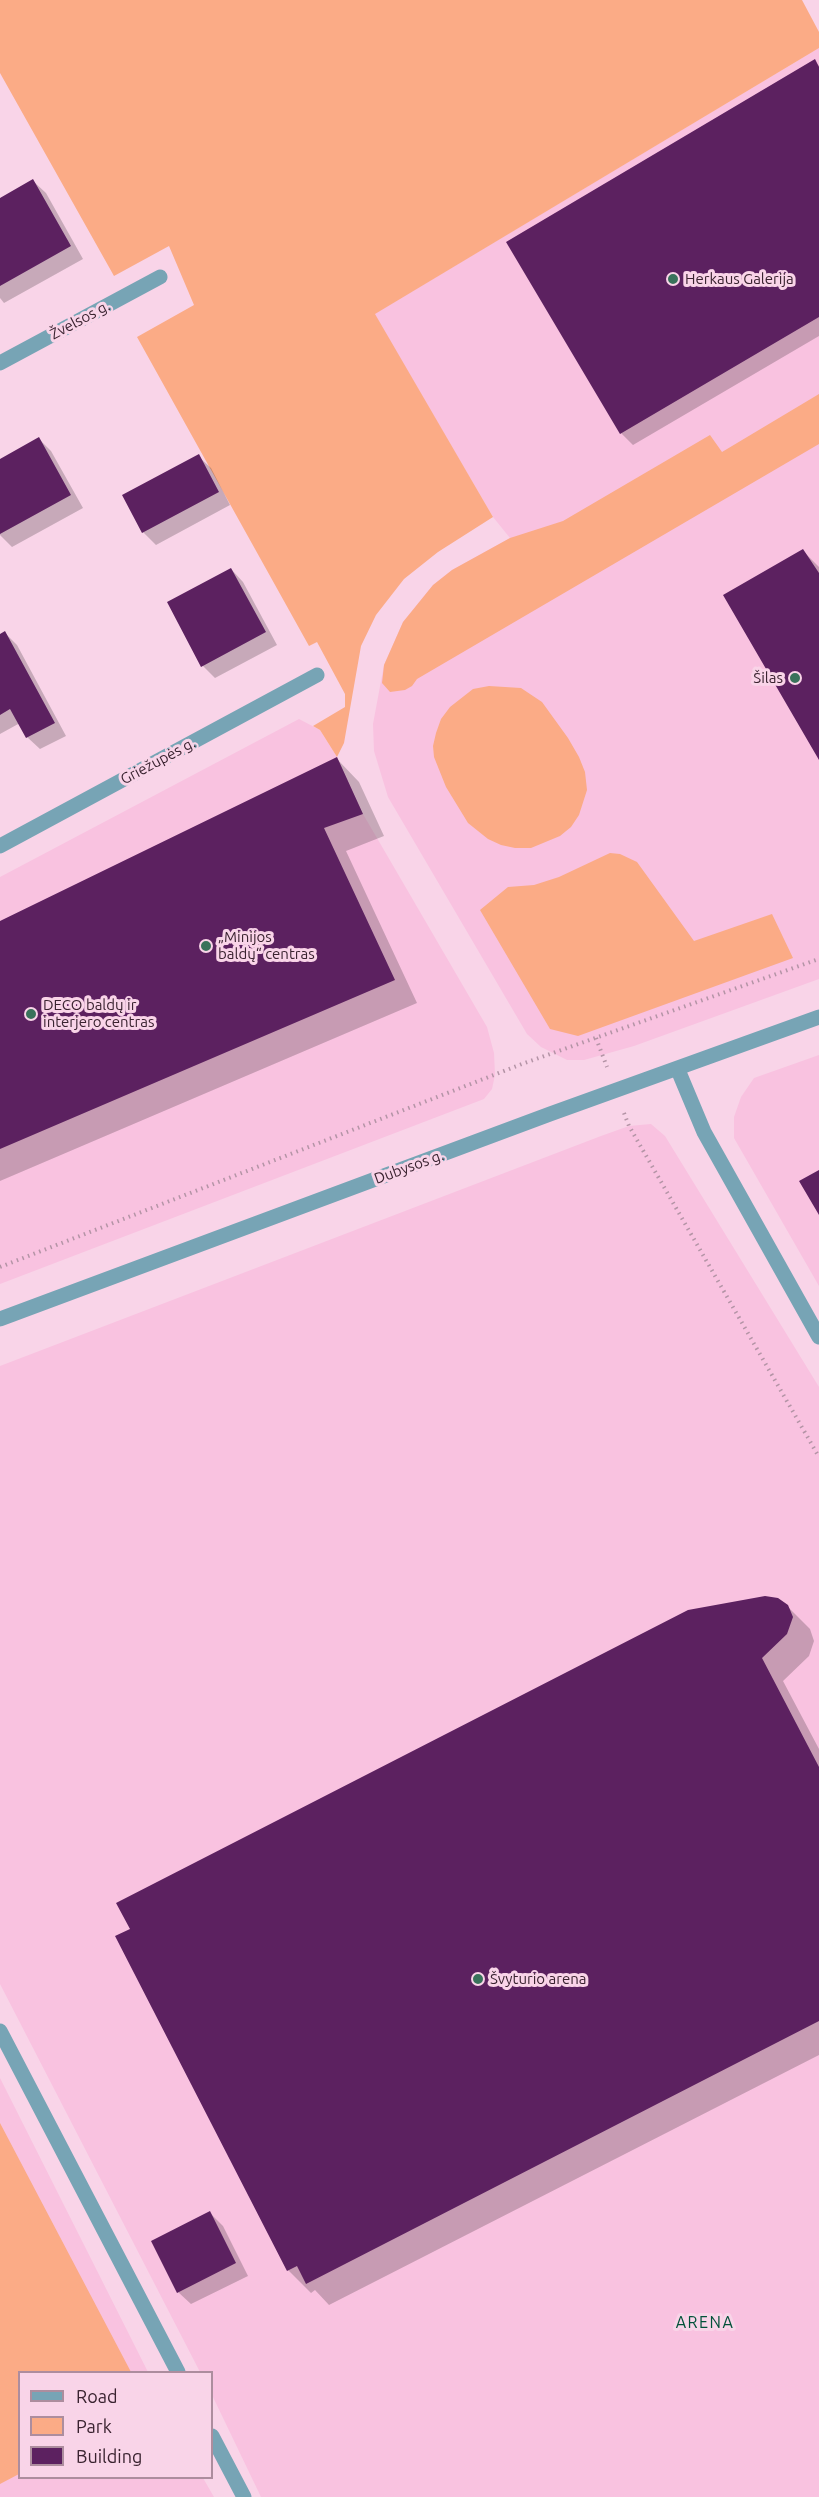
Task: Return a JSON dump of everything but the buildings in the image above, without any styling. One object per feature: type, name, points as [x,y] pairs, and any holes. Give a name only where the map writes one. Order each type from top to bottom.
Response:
[{"type":"street","name":"Žvelsos g.","points":[[0,363],[160,277]]},
{"type":"street","name":"Griežupės g.","points":[[0,846],[317,675]]},
{"type":"street","name":"Dubysos g.","points":[[0,1319],[528,1122],[678,1070],[819,1017]]},
{"type":"street","points":[[678,1070],[704,1132],[819,1337]]},
{"type":"street","points":[[0,2031],[177,2371]]},
{"type":"street","points":[[213,2438],[244,2497]]},
{"type":"path","points":[[0,1267],[522,1064],[819,959]]},
{"type":"path","points":[[629,1126],[819,1457]]},
{"type":"shaded area","points":[[819,48],[819,979],[634,1046],[584,1060],[567,1060],[541,1047],[527,1034],[388,797],[374,751],[373,724],[384,665],[403,622],[433,585],[452,570],[510,538],[493,517],[374,314]]},
{"type":"shaded area","points":[[299,719],[320,730],[337,757],[363,814],[487,1027],[494,1053],[495,1075],[492,1089],[484,1099],[0,1284],[0,877]]},
{"type":"shaded area","points":[[819,1055],[819,1286],[734,1138],[734,1117],[741,1097],[754,1078]]},
{"type":"shaded area","points":[[651,1124],[665,1136],[819,1387],[819,2497],[261,2497],[213,2397],[213,2371],[199,2371],[0,1984],[0,1366],[629,1126]]},
{"type":"shaded area","points":[[0,2078],[147,2371],[18,2371],[18,2479],[204,2479],[214,2497],[0,2497]]},
{"type":"green space","points":[[0,0],[802,0],[819,32],[819,48],[375,314],[493,517],[438,552],[404,579],[376,615],[361,646],[344,743],[337,757],[320,730],[313,726],[345,707],[345,694],[317,642],[309,646],[137,337],[194,305],[169,246],[114,276],[0,73]]},
{"type":"green space","points":[[819,394],[819,444],[417,679],[405,690],[390,692],[382,683],[384,665],[403,622],[433,585],[452,570],[510,538],[563,521],[710,435],[722,452]]},
{"type":"green space","points":[[489,686],[521,688],[542,702],[568,738],[585,772],[587,790],[579,815],[571,827],[560,836],[531,848],[501,845],[488,839],[468,823],[446,787],[434,757],[433,746],[436,733],[441,719],[450,707],[473,689]]},
{"type":"green space","points":[[610,853],[620,854],[637,862],[694,941],[772,914],[793,958],[578,1036],[550,1029],[480,910],[508,887],[534,885],[559,877]]},
{"type":"green space","points":[[0,2123],[130,2371],[18,2371],[18,2475],[0,2484]]},
{"type":"place","name":"Herkaus Galerija","points":[[673,279]]},
{"type":"place","name":"Šilas","points":[[795,678]]},
{"type":"place","name":"„Minijos baldų“ centras","points":[[206,946]]},
{"type":"place","name":"DECO baldų ir interjero centras","points":[[31,1014]]},
{"type":"place","name":"Švyturio arena","points":[[478,1979]]},
{"type":"district","name":"ARENA","points":[[705,2323]]}]
